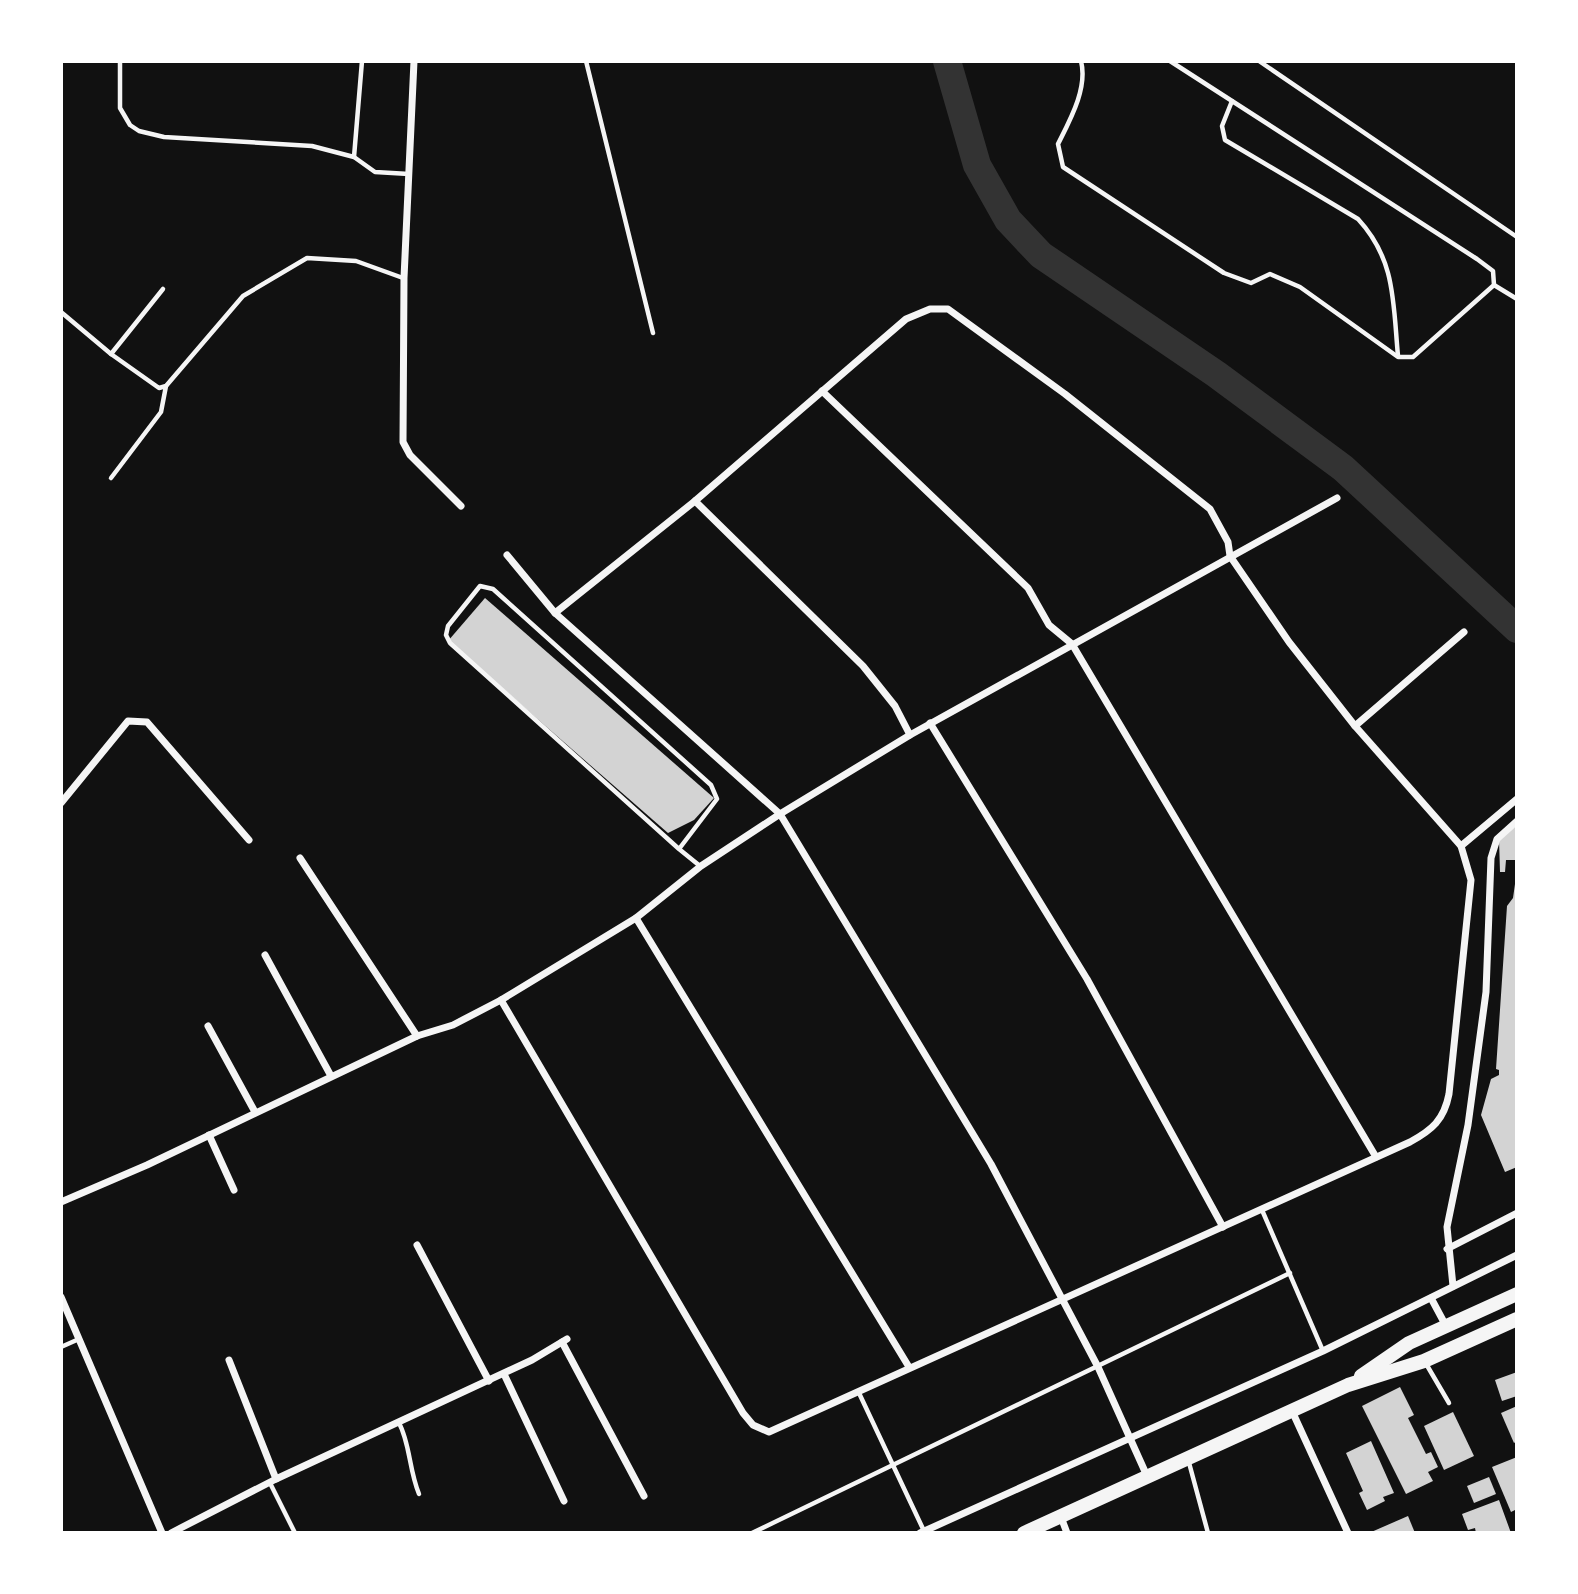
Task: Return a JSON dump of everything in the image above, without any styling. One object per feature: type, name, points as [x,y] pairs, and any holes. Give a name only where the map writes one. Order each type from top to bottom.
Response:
[{"type":"main road","points":[[1348,1385],[1409,1343],[1517,1294]]},
{"type":"main road","points":[[1024,1533],[1348,1385],[1424,1361],[1517,1319]]},
{"type":"street","points":[[414,61],[404,278],[403,442],[410,455],[461,506]]},
{"type":"street","points":[[501,1000],[743,1413],[758,1428],[773,1432],[909,1367],[1410,1142],[1430,1131],[1441,1120],[1449,1094],[1470,903],[1471,880],[1461,846],[1355,726],[1289,642],[1230,556],[1223,531],[1210,509],[1065,394],[948,309],[930,309],[906,319],[695,501],[555,613]]},
{"type":"street","points":[[822,391],[1028,588],[1049,625],[1072,644],[1376,1157]]},
{"type":"street","points":[[61,1202],[417,1036],[453,1025],[501,1000],[636,918],[701,866],[909,735],[1338,498]]},
{"type":"street","points":[[695,501],[863,666],[895,706],[909,735]]},
{"type":"street","points":[[507,555],[555,613],[780,814],[991,1164],[1098,1367],[1147,1476]]},
{"type":"street","points":[[1355,726],[1464,632]]},
{"type":"street","points":[[61,803],[128,720],[147,722],[248,840]]},
{"type":"street","points":[[930,723],[1087,979],[1223,1227]]},
{"type":"street","points":[[1461,846],[1517,799]]},
{"type":"street","points":[[1453,1286],[1447,1249],[1447,1227],[1468,1125],[1486,992],[1491,858],[1497,839],[1517,821]]},
{"type":"street","points":[[300,858],[417,1036]]},
{"type":"street","points":[[636,918],[909,1367]]},
{"type":"street","points":[[265,955],[331,1076]]},
{"type":"street","points":[[208,1026],[256,1112]]},
{"type":"street","points":[[209,1135],[234,1190]]},
{"type":"street","points":[[1447,1249],[1517,1213]]},
{"type":"street","points":[[417,1245],[489,1381]]},
{"type":"street","points":[[922,1532],[1129,1436],[1323,1351],[1517,1255]]},
{"type":"street","points":[[61,1297],[162,1533]]},
{"type":"street","points":[[1431,1298],[1446,1326]]},
{"type":"street","points":[[171,1533],[273,1481],[504,1374],[565,1340],[644,1496]]},
{"type":"street","points":[[229,1360],[273,1481]]},
{"type":"street","points":[[504,1374],[564,1501]]},
{"type":"street","points":[[1291,1410],[1348,1533]]},
{"type":"street","points":[[1060,1516],[1067,1533]]},
{"type":"lane","points":[[120,61],[120,108],[130,125],[139,131],[164,137],[312,146],[354,157],[375,172],[409,174]]},
{"type":"lane","points":[[354,157],[362,61]]},
{"type":"lane","points":[[586,61],[653,334]]},
{"type":"lane","points":[[1081,61],[1085,76],[1058,144],[1063,167],[1224,273],[1251,283],[1270,274],[1300,287],[1398,357],[1413,357],[1494,285]]},
{"type":"lane","points":[[1170,61],[1477,259],[1493,271],[1494,285]]},
{"type":"lane","points":[[1259,61],[1517,237]]},
{"type":"lane","points":[[1232,101],[1222,126],[1225,140],[1358,219],[1370,233],[1384,257],[1390,275],[1398,357]]},
{"type":"lane","points":[[111,478],[161,412],[166,386],[243,296],[307,258],[356,261],[404,278]]},
{"type":"lane","points":[[1494,285],[1517,299]]},
{"type":"lane","points":[[111,354],[163,289]]},
{"type":"lane","points":[[61,312],[111,354],[159,388],[166,386]]},
{"type":"lane","points":[[679,849],[717,799],[711,785],[493,589],[481,586],[448,626],[446,635],[450,643],[679,849],[701,866]]},
{"type":"lane","points":[[1262,1210],[1323,1351]]},
{"type":"lane","points":[[752,1533],[1290,1273]]},
{"type":"lane","points":[[61,1347],[79,1339]]},
{"type":"lane","points":[[1424,1361],[1449,1403]]},
{"type":"lane","points":[[859,1393],[922,1532]]},
{"type":"lane","points":[[398,1423],[407,1442],[409,1466],[419,1494]]},
{"type":"lane","points":[[1188,1458],[1208,1533]]},
{"type":"lane","points":[[273,1481],[295,1533]]},
{"type":"building","points":[[485,598],[714,798],[694,820],[668,833],[448,641]]},
{"type":"building","points":[[1517,825],[1515,860],[1506,860],[1505,872],[1500,872],[1499,839]]},
{"type":"building","points":[[1515,884],[1517,1167],[1505,1172],[1481,1115],[1491,1079],[1499,1075],[1499,1070],[1496,1069],[1507,906],[1513,898]]},
{"type":"building","points":[[1517,1372],[1517,1396],[1502,1401],[1495,1380]]},
{"type":"building","points":[[1400,1387],[1414,1415],[1408,1418],[1426,1454],[1431,1452],[1438,1467],[1428,1472],[1433,1481],[1406,1494],[1362,1406]]},
{"type":"building","points":[[1517,1406],[1517,1441],[1514,1443],[1501,1413]]},
{"type":"building","points":[[1453,1412],[1474,1456],[1444,1470],[1424,1426]]},
{"type":"building","points":[[1371,1441],[1394,1493],[1383,1497],[1385,1501],[1367,1510],[1359,1493],[1363,1491],[1346,1453]]},
{"type":"building","points":[[1517,1457],[1517,1509],[1511,1512],[1492,1467]]},
{"type":"building","points":[[1489,1477],[1496,1494],[1474,1503],[1467,1486]]},
{"type":"building","points":[[1499,1500],[1511,1533],[1476,1533],[1475,1528],[1468,1530],[1462,1514]]},
{"type":"building","points":[[1408,1516],[1415,1533],[1369,1533]]},
{"type":"waterway","points":[[947,61],[977,165],[1008,220],[1041,255],[1216,374],[1343,468],[1517,629]]}]
